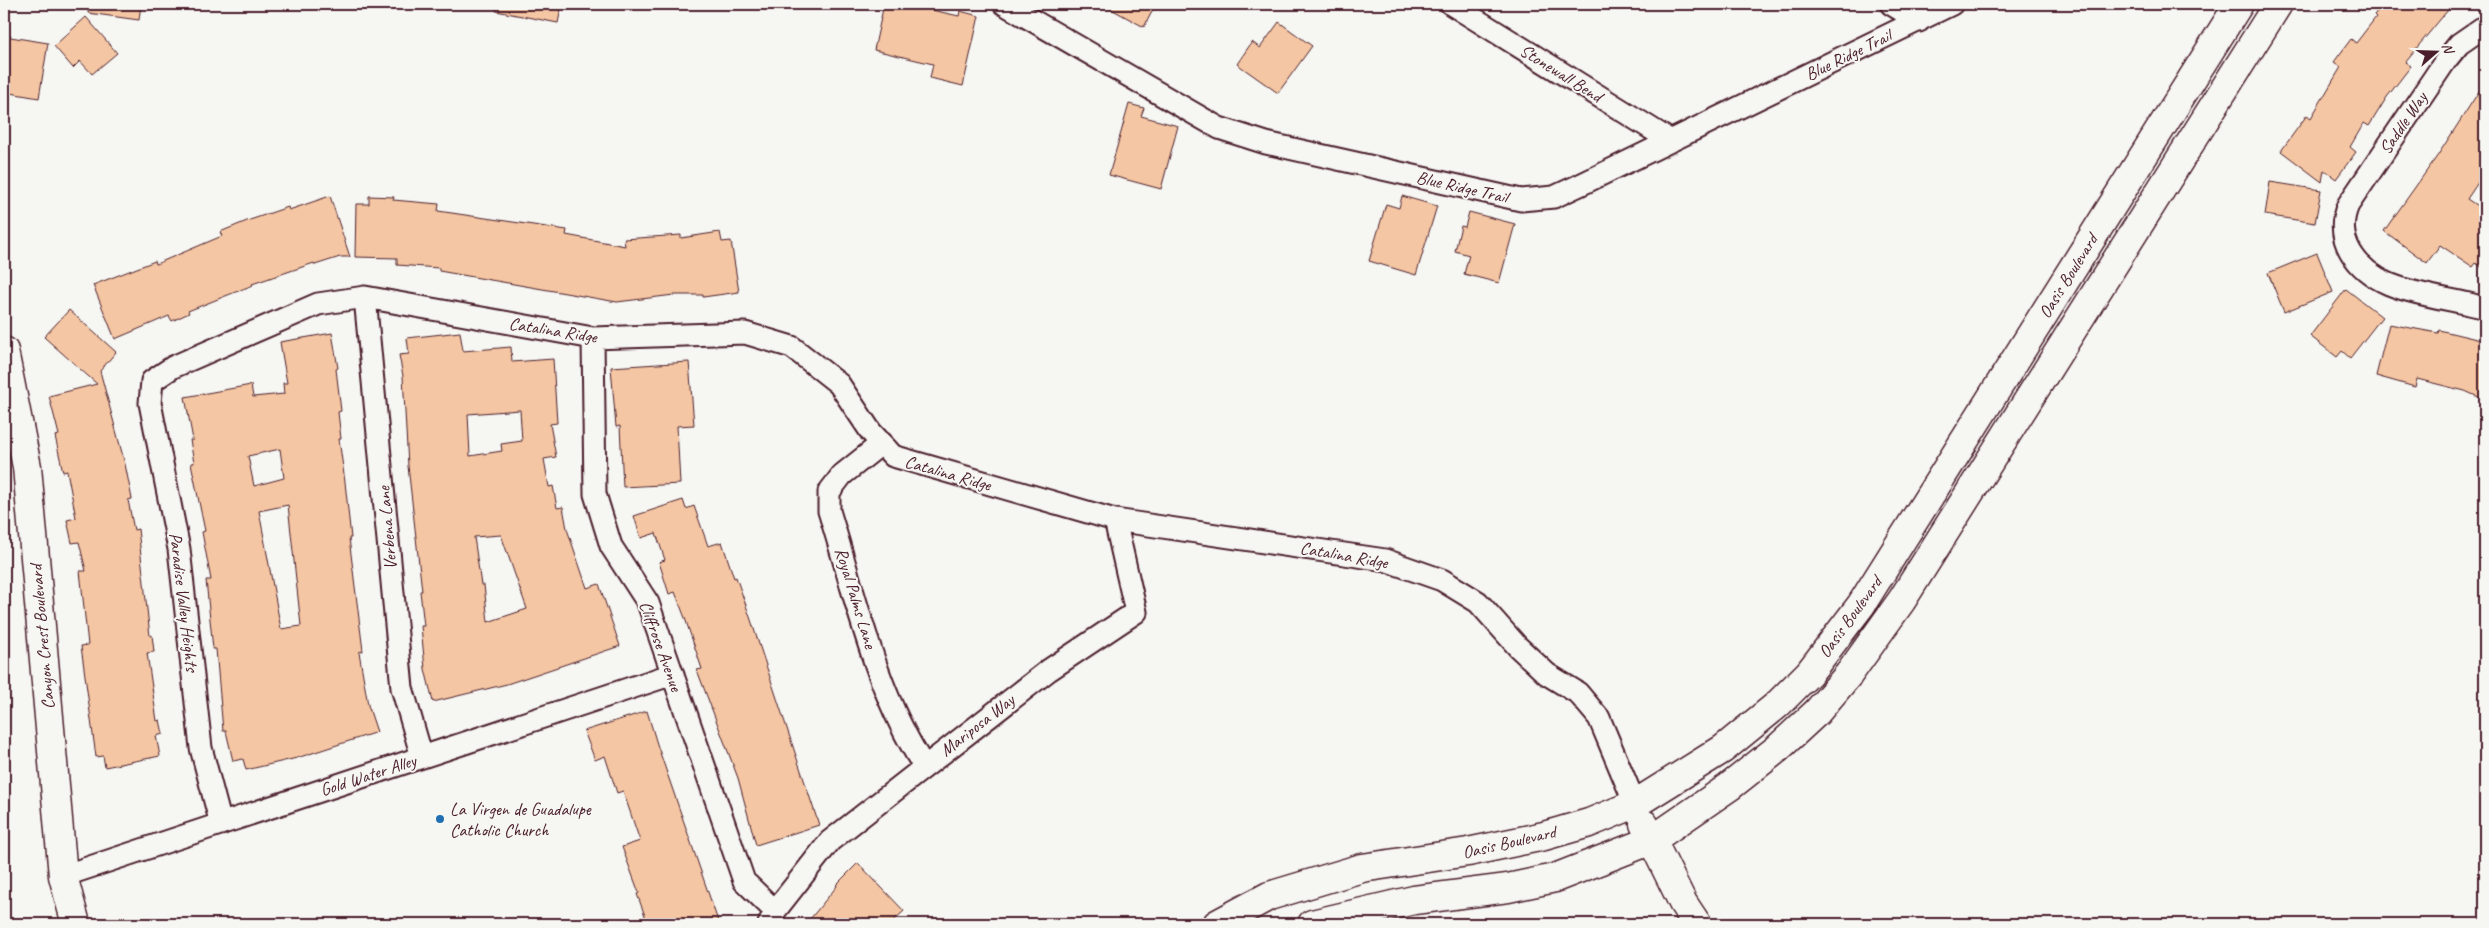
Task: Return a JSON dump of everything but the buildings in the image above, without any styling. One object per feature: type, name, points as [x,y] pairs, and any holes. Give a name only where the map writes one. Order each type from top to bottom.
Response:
[{"type":"street","name":"Blue Ridge Trail","points":[[1004,4],[1219,128],[1266,143],[1521,200],[1554,197],[1952,4]]},
{"type":"street","name":"Stonewall Bend","points":[[1450,4],[1671,141]]},
{"type":"street","points":[[1891,4],[1919,21]]},
{"type":"street","name":"Blue Ridge Trail","points":[[1919,21],[1938,4]]},
{"type":"street","name":"Oasis Boulevard","points":[[1312,924],[1414,900],[1508,888],[1555,878],[1652,840],[1685,819],[1778,750],[1817,712],[1849,674],[1907,592],[2278,4]]},
{"type":"street","points":[[2229,7],[2261,30]]},
{"type":"street","name":"Oasis Boulevard","points":[[1217,924],[1269,896],[1362,868],[1468,852],[1544,836],[1589,823],[1635,804],[1723,749],[1777,705],[1809,672],[1840,635],[1861,605],[2229,7]]},
{"type":"street","name":"Saddle Way","points":[[2485,26],[2459,44],[2446,60],[2348,205],[2342,225],[2344,234],[2358,262],[2389,285],[2485,308]]},
{"type":"street","name":"Catalina Ridge","points":[[152,380],[173,367],[318,304],[365,297],[593,338],[745,333],[792,347],[839,384],[882,444],[893,456],[1115,520],[1385,560],[1442,580],[1478,602],[1518,647],[1547,674],[1578,694],[1599,718],[1635,804]]},
{"type":"street","name":"Verbena Lane","points":[[365,297],[402,688],[422,757]]},
{"type":"street","name":"Cliffrose Avenue","points":[[593,338],[595,494],[611,546],[648,603],[744,881],[772,918]]},
{"type":"street","name":"Canyon Crest Boulevard","points":[[4,351],[27,468],[63,876],[76,924]]},
{"type":"street","name":"Paradise Valley Heights","points":[[152,380],[150,403],[179,549],[201,748],[221,824]]},
{"type":"street","name":"Royal Palms Lane","points":[[882,444],[842,475],[829,492],[829,512],[889,703],[907,740],[924,766]]},
{"type":"street","name":"Mariposa Way","points":[[772,918],[830,842],[1048,670],[1136,612],[1115,520]]},
{"type":"street","name":"Gold Water Alley","points":[[63,876],[673,674]]},
{"type":"street","points":[[1635,804],[1683,903],[1698,924]]},
{"type":"place","name":"La Virgen de Guadalupe Catholic Church","points":[[440,819]]}]
